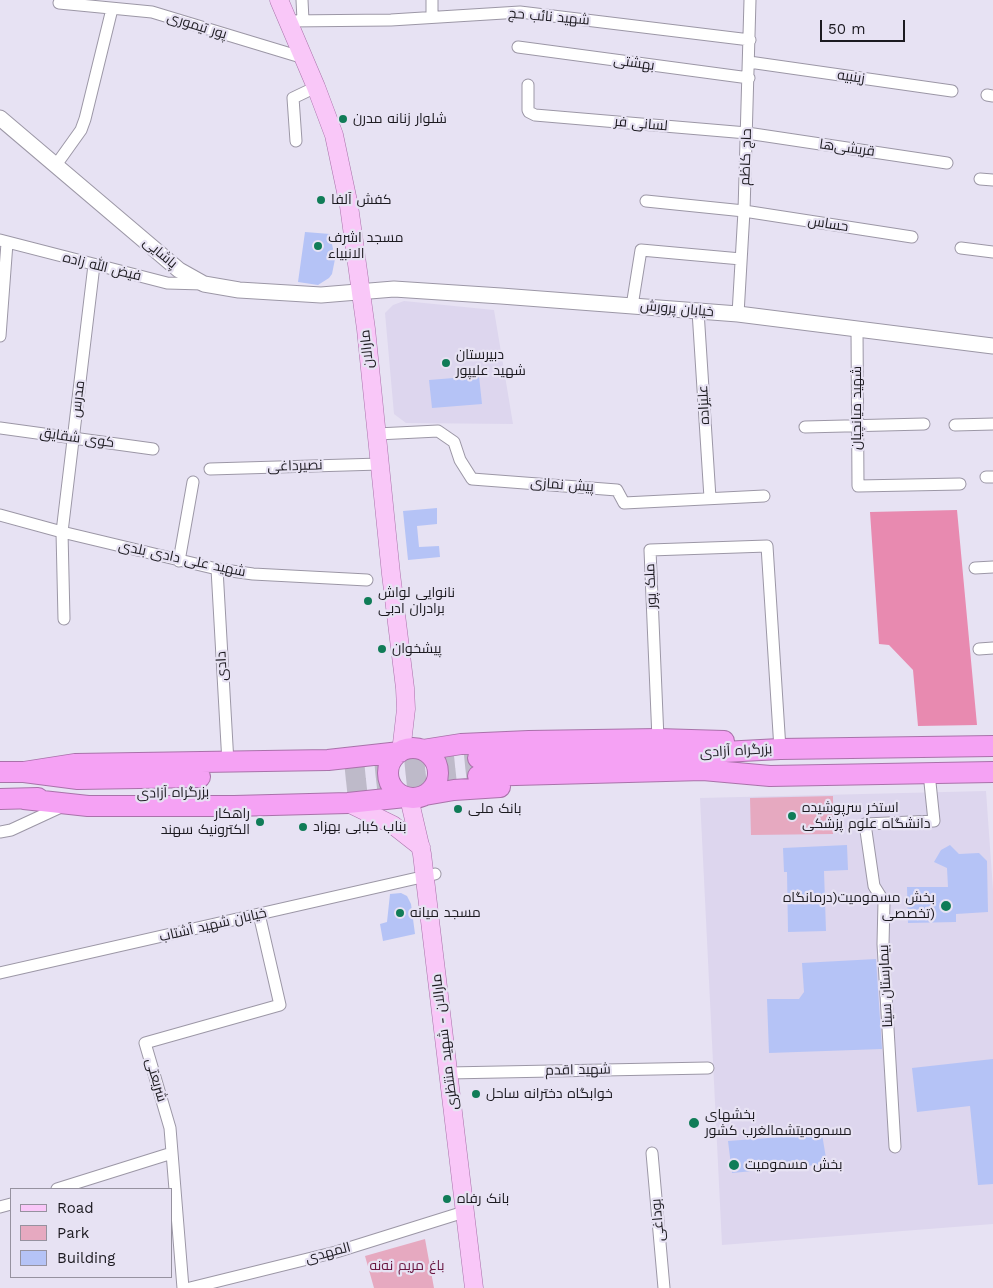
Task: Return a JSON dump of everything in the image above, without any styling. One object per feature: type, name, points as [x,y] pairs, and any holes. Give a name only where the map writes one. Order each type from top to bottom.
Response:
[{"type":"highway","points":[[24,772],[75,764],[328,760],[461,744],[529,741],[713,740],[780,749]]},
{"type":"highway","points":[[448,746],[443,755],[442,769],[445,781],[454,790]]},
{"type":"highway","name":"بزرگراه آزادی","points":[[770,776],[703,770],[478,767],[780,749],[993,746]]},
{"type":"highway","points":[[411,751],[433,760],[438,772],[434,786],[413,796],[394,789],[389,776],[391,762],[411,751]]},
{"type":"highway","points":[[369,755],[378,766],[381,774],[380,788],[373,799]]},
{"type":"highway","name":"بزرگراه آزادی","points":[[0,772],[24,772],[78,779],[254,776],[347,788],[373,799],[454,790],[708,782],[770,776],[929,773],[993,776]]},
{"type":"highway","points":[[24,799],[88,806],[234,806],[347,788]]},
{"type":"highway","name":"بزرگراه آزادی","points":[[0,800],[78,795],[347,788]]},
{"type":"main road","name":"مارالان","points":[[279,0],[295,20],[304,58],[334,136],[349,206],[378,434],[411,751]]},
{"type":"main road","name":"پاشایی","points":[[0,118],[179,270],[204,284],[238,290],[321,295],[360,292]]},
{"type":"main road","name":"خیابان پرورش","points":[[360,292],[394,289],[738,314],[993,346]]},
{"type":"main road","points":[[347,788],[421,847]]},
{"type":"main road","name":"مارالان - شهید منتظری","points":[[413,796],[421,847],[430,875],[448,1073],[474,1288]]},
{"type":"street","points":[[295,20],[302,0]]},
{"type":"street","points":[[432,0],[432,17]]},
{"type":"street","name":"حاج کاظم","points":[[738,314],[747,134],[750,0]]},
{"type":"street","name":"پور تیموری","points":[[59,3],[152,12],[304,58]]},
{"type":"street","name":"شهید نائب حج","points":[[295,20],[391,20],[520,6],[750,40]]},
{"type":"street","points":[[56,165],[81,130],[86,119],[112,9]]},
{"type":"street","name":"بهشتی","points":[[518,47],[749,78]]},
{"type":"street","name":"زینبیه","points":[[749,62],[952,91]]},
{"type":"street","name":"لسانی فر","points":[[528,86],[528,110],[531,114],[535,115],[747,134]]},
{"type":"street","points":[[296,141],[293,98],[316,87]]},
{"type":"street","name":"قریشی‌ها","points":[[747,134],[947,163]]},
{"type":"street","points":[[980,179],[993,180]]},
{"type":"street","name":"حساس","points":[[646,201],[744,211],[912,237]]},
{"type":"street","points":[[0,336],[4,242]]},
{"type":"street","name":"فیض الله زاده","points":[[4,242],[166,283],[204,284]]},
{"type":"street","points":[[961,248],[993,252]]},
{"type":"street","points":[[632,306],[641,250],[741,259]]},
{"type":"street","name":"مدرس","points":[[64,619],[62,532],[94,266]]},
{"type":"street","name":"علیزاده","points":[[698,311],[710,498]]},
{"type":"street","name":"شهید میانچیان","points":[[857,329],[858,486],[960,484]]},
{"type":"street","points":[[805,427],[924,424]]},
{"type":"street","points":[[955,425],[993,424]]},
{"type":"street","name":"کوی شقایق","points":[[0,428],[153,449]]},
{"type":"street","name":"پیش نمازی","points":[[378,434],[438,431],[454,442],[460,460],[472,479],[617,490],[624,502],[764,496]]},
{"type":"street","name":"نصیرداغی","points":[[210,469],[380,464]]},
{"type":"street","points":[[179,560],[193,482]]},
{"type":"street","name":"شهید علی دادی بلدی","points":[[0,515],[62,532],[217,569],[253,574],[367,580]]},
{"type":"street","name":"ملک پور","points":[[658,739],[650,550],[767,546],[780,749]]},
{"type":"street","points":[[975,568],[993,567]]},
{"type":"street","name":"دادی","points":[[217,569],[228,763]]},
{"type":"street","points":[[980,649],[993,648]]},
{"type":"street","name":"بیمارستان سینا","points":[[895,1147],[883,944],[884,902],[874,886],[866,824],[934,821],[929,773]]},
{"type":"street","points":[[0,832],[11,830],[66,804]]},
{"type":"street","name":"خیابان شهید آشتاب","points":[[0,973],[430,875]]},
{"type":"street","name":"شریعتی","points":[[183,1288],[170,1128],[146,1044],[280,1005],[259,914]]},
{"type":"street","name":"شهید اقدم","points":[[448,1073],[708,1068]]},
{"type":"street","points":[[60,1188],[172,1153]]},
{"type":"street","name":"بوداغی","points":[[652,1153],[664,1288]]},
{"type":"street","name":"المهدی","points":[[190,1288],[336,1252],[464,1212]]},
{"type":"shaded area","name":"دبیرستان شهید علیپور","points":[[404,301],[494,310],[513,424],[406,423],[394,414],[385,313],[393,305]]},
{"type":"shaded area","points":[[957,510],[977,725],[918,726],[913,670],[889,645],[879,644],[870,512]]},
{"type":"shaded area","points":[[986,791],[993,890],[993,1224],[722,1245],[700,798]]},
{"type":"green space","name":"استخر سرپوشیده دانشگاه علوم پزشکی","points":[[833,796],[833,834],[751,835],[750,798]]},
{"type":"green space","name":"باغ مریم نه‌نه","points":[[425,1239],[434,1288],[374,1288],[365,1256]]},
{"type":"building","name":"مسجد اشرف الانبیاء","points":[[305,232],[330,234],[335,259],[332,274],[318,285],[298,282]]},
{"type":"building","points":[[479,376],[482,404],[432,408],[429,380]]},
{"type":"building","points":[[437,508],[437,524],[417,526],[419,547],[439,546],[440,557],[408,560],[403,511]]},
{"type":"building","points":[[847,845],[848,870],[824,871],[826,931],[788,932],[787,872],[784,872],[783,848]]},
{"type":"building","points":[[950,845],[959,854],[979,853],[987,861],[988,912],[956,914],[956,922],[908,923],[907,887],[948,887],[947,868],[934,862],[941,850]]},
{"type":"building","name":"مسجد میانه","points":[[401,893],[407,896],[411,904],[415,934],[383,941],[380,924],[387,922],[390,894]]},
{"type":"building","points":[[876,959],[882,1049],[769,1053],[767,999],[799,999],[804,992],[802,963]]},
{"type":"building","points":[[993,1059],[993,1184],[978,1185],[970,1106],[917,1112],[912,1068]]},
{"type":"building","points":[[822,1134],[827,1164],[732,1173],[728,1141]]},
{"type":"tunnel","points":[[345,771],[478,758]]},
{"type":"tunnel","points":[[347,790],[478,776]]},
{"type":"place","name":"شلوار زنانه مدرن","points":[[343,119]]},
{"type":"place","name":"کفش آلفا","points":[[321,200]]},
{"type":"place","name":"مسجد اشرف الانبیاء","points":[[318,246]]},
{"type":"place","name":"دبیرستان شهید علیپور","points":[[446,363]]},
{"type":"place","name":"نانوایی لواش برادران ادبی","points":[[368,601]]},
{"type":"place","name":"پیشخوان","points":[[382,649]]},
{"type":"place","name":"بانک ملی","points":[[458,809]]},
{"type":"place","name":"استخر سرپوشیده دانشگاه علوم پزشکی","points":[[792,816]]},
{"type":"place","name":"راهکار الکترونیک سهند","points":[[260,822]]},
{"type":"place","name":"بناب کبابی بهزاد","points":[[303,827]]},
{"type":"place","name":"بخش مسمومیت(درمانگاه تخصصی)","points":[[946,906]]},
{"type":"place","name":"مسجد میانه","points":[[400,913]]},
{"type":"place","name":"خوابگاه دخترانه ساحل","points":[[476,1094]]},
{"type":"place","name":"بخشهای مسمومیتشمالغرب کشور","points":[[694,1123]]},
{"type":"place","name":"بخش مسمومیت","points":[[734,1165]]},
{"type":"place","name":"بانک رفاه","points":[[447,1199]]}]
